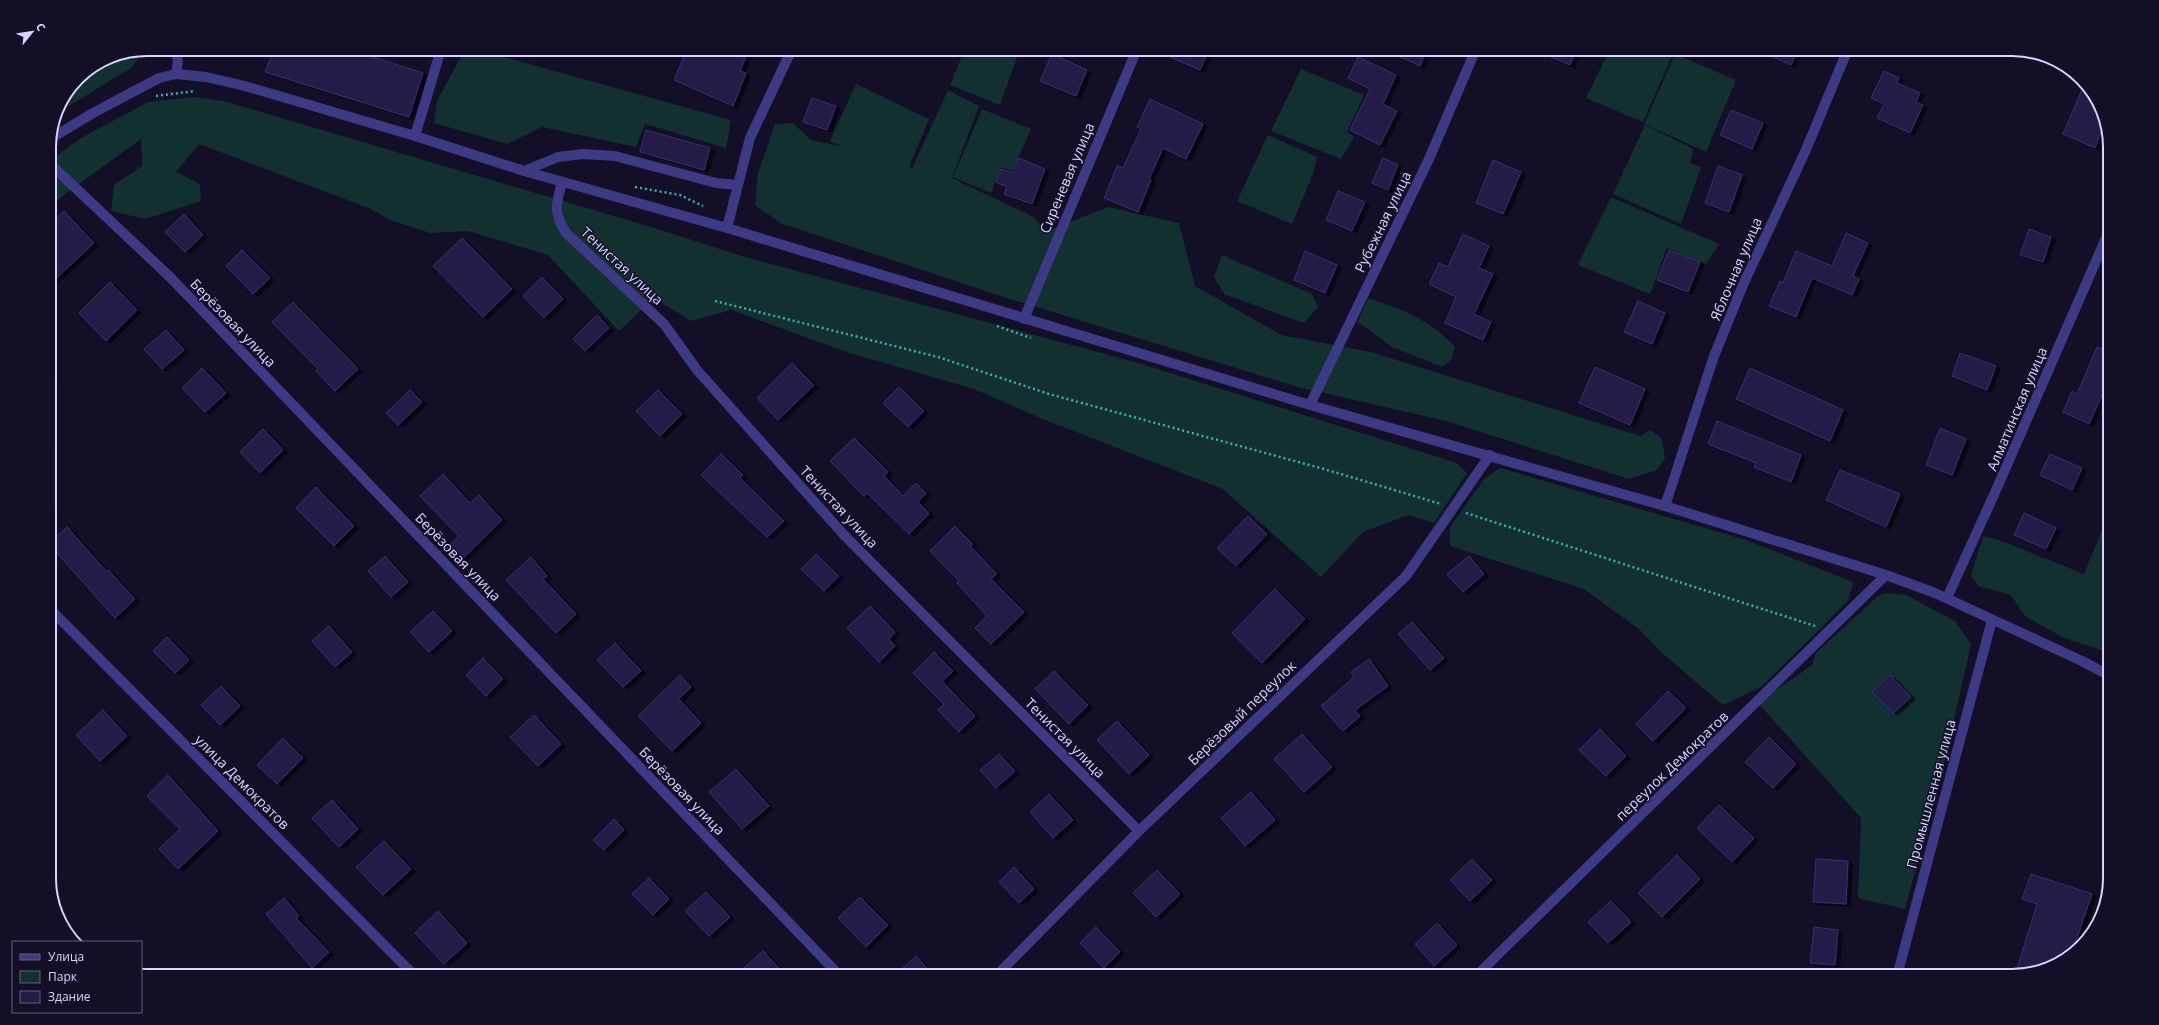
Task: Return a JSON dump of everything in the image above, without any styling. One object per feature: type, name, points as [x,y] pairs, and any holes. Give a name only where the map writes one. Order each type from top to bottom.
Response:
[{"type":"street","points":[[176,74],[178,61],[177,56]]},
{"type":"street","points":[[415,136],[439,56]]},
{"type":"street","points":[[727,228],[750,138],[789,56]]},
{"type":"street","name":"Сиреневая улица","points":[[1024,319],[1134,56]]},
{"type":"street","name":"Рубежная улица","points":[[1310,404],[1429,159],[1473,56]]},
{"type":"street","name":"Яблочная улица","points":[[1665,506],[1714,356],[1743,285],[1805,152],[1845,56]]},
{"type":"street","points":[[57,135],[137,88],[159,78],[176,74],[206,77],[245,86],[415,136],[524,171],[727,228],[1024,319],[1310,404],[1665,506],[1886,575],[1947,598],[2103,672]]},
{"type":"street","points":[[524,171],[558,157],[583,154],[615,156],[716,183],[738,185]]},
{"type":"street","name":"Берёзовая улица","points":[[56,170],[170,277],[833,969]]},
{"type":"street","name":"Тенистая улица","points":[[562,182],[555,209],[558,221],[566,233],[664,324],[697,370],[844,535],[1138,831]]},
{"type":"street","name":"Алматинская улица","points":[[1947,598],[1998,488],[2103,245]]},
{"type":"street","name":"Берёзовый переулок","points":[[1003,969],[1138,831],[1406,576],[1490,455]]},
{"type":"street","name":"переулок Демократов","points":[[1483,969],[1886,575]]},
{"type":"street","name":"улица Демократов","points":[[56,615],[408,969]]},
{"type":"street","name":"Промышленная улица","points":[[1899,969],[1992,620]]},
{"type":"path","points":[[628,186],[680,195],[708,209]]},
{"type":"path","points":[[716,301],[938,357],[1049,394],[1324,469],[1446,506]]},
{"type":"path","points":[[1460,511],[1815,626]]},
{"type":"green space","points":[[461,56],[501,56],[731,120],[726,148],[645,124],[636,147],[542,127],[507,144],[434,123],[437,101]]},
{"type":"green space","points":[[962,56],[1018,56],[1000,105],[950,85]]},
{"type":"green space","points":[[1607,56],[1672,56],[1643,122],[1586,98]]},
{"type":"green space","points":[[1674,56],[1680,56],[1736,80],[1706,152],[1644,124]]},
{"type":"green space","points":[[139,57],[132,67],[64,109],[71,97],[83,83],[102,68],[124,59]]},
{"type":"green space","points":[[1301,69],[1364,95],[1347,132],[1354,137],[1341,159],[1271,131]]},
{"type":"green space","points":[[856,84],[929,119],[909,167],[912,169],[948,90],[979,106],[952,178],[1034,217],[1045,232],[1108,207],[1179,223],[1195,286],[1281,335],[1371,352],[1640,436],[1651,430],[1662,439],[1665,458],[1657,470],[1629,479],[1446,421],[1298,387],[1010,299],[780,223],[755,205],[758,173],[775,124],[793,123],[811,140],[844,147],[830,141]]},
{"type":"green space","points":[[194,97],[223,101],[651,227],[745,257],[1135,362],[1457,463],[1467,473],[1434,523],[1408,515],[1363,532],[1321,577],[1223,489],[1040,418],[974,389],[846,352],[731,310],[691,321],[654,298],[619,331],[548,255],[468,231],[430,233],[390,220],[371,209],[199,144],[176,172],[200,184],[201,201],[145,219],[111,211],[114,185],[142,166],[141,139],[56,201],[56,156],[81,138],[148,102]]},
{"type":"green space","points":[[982,109],[1031,129],[1012,171],[1001,167],[991,193],[953,177]]},
{"type":"green space","points":[[1645,125],[1693,149],[1690,163],[1701,167],[1681,224],[1613,194]]},
{"type":"green space","points":[[1268,135],[1317,157],[1313,174],[1292,224],[1237,201]]},
{"type":"green space","points":[[1611,197],[1719,244],[1706,264],[1667,248],[1650,294],[1578,265]]},
{"type":"green space","points":[[1222,255],[1312,294],[1318,307],[1304,323],[1224,294],[1214,277]]},
{"type":"green space","points":[[1368,298],[1393,306],[1415,316],[1436,330],[1455,347],[1452,359],[1442,367],[1392,347],[1358,322]]},
{"type":"green space","points":[[1500,468],[1746,540],[1853,582],[1848,601],[1761,687],[1723,705],[1663,654],[1639,629],[1584,589],[1450,546],[1450,527],[1484,479]]},
{"type":"green space","points":[[2103,527],[2103,651],[2062,637],[2025,616],[2011,595],[1978,586],[1971,575],[1983,536],[1999,540],[2084,574]]},
{"type":"green space","points":[[1885,593],[1906,595],[1955,621],[1971,644],[1949,743],[1905,909],[1858,898],[1861,818],[1758,703],[1812,665],[1816,653],[1877,597]]},
{"type":"building","points":[[271,56],[370,56],[423,73],[409,117],[265,72]]},
{"type":"building","points":[[684,56],[746,56],[740,71],[746,73],[733,106],[674,80]]},
{"type":"building","points":[[1051,56],[1056,56],[1087,70],[1076,96],[1040,81]]},
{"type":"building","points":[[1167,56],[1206,56],[1200,70]]},
{"type":"building","points":[[1398,56],[1424,56],[1420,66]]},
{"type":"building","points":[[1549,56],[1574,56],[1570,65]]},
{"type":"building","points":[[1771,56],[1795,56],[1791,65]]},
{"type":"building","points":[[1358,57],[1396,75],[1383,104],[1397,111],[1380,145],[1350,130],[1370,89],[1348,78]]},
{"type":"building","points":[[1884,71],[1899,78],[1897,83],[1920,93],[1916,102],[1923,105],[1910,133],[1877,118],[1884,104],[1871,98]]},
{"type":"building","points":[[2082,90],[2096,112],[2101,129],[2095,148],[2063,134]]},
{"type":"building","points":[[812,98],[836,106],[827,130],[803,122]]},
{"type":"building","points":[[1150,99],[1203,124],[1186,159],[1163,148],[1149,179],[1151,180],[1138,212],[1104,198],[1117,166],[1123,168],[1141,129],[1137,127]]},
{"type":"building","points":[[1731,110],[1763,123],[1752,149],[1720,135]]},
{"type":"building","points":[[646,130],[710,148],[704,170],[640,152]]},
{"type":"building","points":[[1018,158],[1045,169],[1032,204],[1004,194],[1007,187],[996,182],[1001,169],[1013,173]]},
{"type":"building","points":[[1383,158],[1398,165],[1388,190],[1372,183]]},
{"type":"building","points":[[1493,160],[1521,172],[1503,214],[1476,203]]},
{"type":"building","points":[[1718,166],[1742,175],[1729,212],[1705,203]]},
{"type":"building","points":[[1338,191],[1365,202],[1352,231],[1326,220]]},
{"type":"building","points":[[64,211],[94,243],[56,278],[56,218]]},
{"type":"building","points":[[184,214],[203,235],[185,252],[165,232]]},
{"type":"building","points":[[2029,229],[2051,237],[2043,262],[2020,255]]},
{"type":"building","points":[[1846,233],[1868,243],[1853,276],[1859,279],[1852,295],[1812,278],[1796,317],[1769,306],[1780,281],[1783,283],[1796,251],[1832,266]]},
{"type":"building","points":[[1463,234],[1489,246],[1479,268],[1493,274],[1474,314],[1491,322],[1483,340],[1445,323],[1456,297],[1429,284],[1439,263],[1448,267]]},
{"type":"building","points":[[462,238],[512,289],[483,317],[433,266]]},
{"type":"building","points":[[242,250],[270,278],[253,294],[226,266]]},
{"type":"building","points":[[1669,250],[1700,262],[1688,292],[1657,280]]},
{"type":"building","points":[[1305,251],[1337,265],[1325,293],[1294,280]]},
{"type":"building","points":[[542,277],[563,299],[544,318],[523,296]]},
{"type":"building","points":[[110,282],[137,310],[106,341],[79,313]]},
{"type":"building","points":[[1638,301],[1665,313],[1652,344],[1624,332]]},
{"type":"building","points":[[293,302],[358,369],[335,391],[316,371],[318,369],[272,322]]},
{"type":"building","points":[[597,315],[609,328],[585,351],[573,339]]},
{"type":"building","points":[[166,330],[184,350],[162,369],[144,349]]},
{"type":"building","points":[[2097,347],[2103,349],[2103,395],[2089,424],[2063,412],[2072,391],[2077,394]]},
{"type":"building","points":[[1960,353],[1996,366],[1987,390],[1952,376]]},
{"type":"building","points":[[792,363],[814,385],[778,420],[757,398]]},
{"type":"building","points":[[1595,367],[1645,389],[1630,425],[1579,403]]},
{"type":"building","points":[[202,368],[226,393],[205,412],[182,388]]},
{"type":"building","points":[[1750,368],[1843,410],[1830,441],[1736,399]]},
{"type":"building","points":[[899,387],[924,411],[908,427],[883,403]]},
{"type":"building","points":[[410,390],[422,402],[398,425],[386,413]]},
{"type":"building","points":[[658,390],[682,414],[660,436],[636,411]]},
{"type":"building","points":[[1717,421],[1801,455],[1791,482],[1754,467],[1756,463],[1708,444]]},
{"type":"building","points":[[1940,428],[1966,439],[1952,475],[1926,465]]},
{"type":"building","points":[[263,429],[283,450],[260,473],[240,452]]},
{"type":"building","points":[[854,438],[888,472],[884,476],[903,496],[916,483],[926,493],[918,502],[929,514],[909,534],[867,493],[864,496],[830,461]]},
{"type":"building","points":[[721,454],[743,475],[740,478],[784,521],[767,537],[701,475]]},
{"type":"building","points":[[2050,454],[2082,468],[2072,490],[2040,475]]},
{"type":"building","points":[[1840,470],[1900,494],[1886,527],[1826,500]]},
{"type":"building","points":[[443,474],[470,503],[479,495],[502,520],[460,561],[447,548],[459,536],[420,496]]},
{"type":"building","points":[[316,487],[354,526],[334,546],[296,508]]},
{"type":"building","points":[[2024,513],[2056,528],[2046,549],[2014,535]]},
{"type":"building","points":[[1248,516],[1267,534],[1236,566],[1217,548]]},
{"type":"building","points":[[955,526],[973,544],[970,546],[997,574],[991,579],[1024,612],[991,644],[975,628],[987,616],[957,583],[959,581],[930,551]]},
{"type":"building","points":[[67,527],[107,572],[108,570],[135,599],[115,618],[56,552],[56,537]]},
{"type":"building","points":[[816,554],[839,576],[824,591],[801,569]]},
{"type":"building","points":[[385,556],[408,582],[391,597],[368,571]]},
{"type":"building","points":[[1469,556],[1484,574],[1463,592],[1447,574]]},
{"type":"building","points":[[531,557],[547,576],[543,579],[576,614],[556,633],[506,580]]},
{"type":"building","points":[[1275,589],[1305,619],[1262,663],[1232,633]]},
{"type":"building","points":[[870,606],[895,632],[889,639],[895,646],[879,662],[847,628]]},
{"type":"building","points":[[433,611],[452,631],[429,652],[410,632]]},
{"type":"building","points":[[1412,622],[1444,658],[1430,670],[1398,634]]},
{"type":"building","points":[[329,626],[352,652],[335,667],[312,641]]},
{"type":"building","points":[[167,637],[189,660],[175,673],[153,651]]},
{"type":"building","points":[[615,643],[641,671],[623,687],[597,660]]},
{"type":"building","points":[[934,652],[953,671],[942,681],[975,716],[959,732],[938,710],[944,704],[913,673]]},
{"type":"building","points":[[483,658],[503,679],[486,696],[466,675]]},
{"type":"building","points":[[1369,659],[1388,686],[1355,710],[1360,716],[1343,731],[1321,706],[1354,677],[1351,672]]},
{"type":"building","points":[[1054,671],[1088,705],[1069,724],[1035,689]]},
{"type":"building","points":[[680,675],[691,687],[679,699],[701,723],[672,751],[638,716]]},
{"type":"building","points":[[1890,675],[1911,697],[1893,713],[1872,692]]},
{"type":"building","points":[[221,686],[240,706],[220,725],[201,705]]},
{"type":"building","points":[[1668,691],[1686,708],[1653,741],[1636,724]]},
{"type":"building","points":[[103,710],[127,736],[100,761],[76,735]]},
{"type":"building","points":[[534,715],[561,744],[538,766],[510,737]]},
{"type":"building","points":[[1117,721],[1149,755],[1129,774],[1097,740]]},
{"type":"building","points":[[1600,729],[1626,756],[1606,776],[1579,750]]},
{"type":"building","points":[[1302,734],[1332,767],[1304,792],[1274,759]]},
{"type":"building","points":[[1769,737],[1796,764],[1773,788],[1745,762]]},
{"type":"building","points":[[283,738],[303,758],[277,784],[257,765]]},
{"type":"building","points":[[999,754],[1015,771],[996,788],[980,770]]},
{"type":"building","points":[[736,769],[769,806],[742,829],[709,792]]},
{"type":"building","points":[[168,775],[218,831],[178,869],[159,849],[180,829],[147,796]]},
{"type":"building","points":[[1251,792],[1275,820],[1245,846],[1221,818]]},
{"type":"building","points":[[1049,794],[1073,820],[1053,838],[1030,812]]},
{"type":"building","points":[[332,800],[358,829],[339,847],[312,818]]},
{"type":"building","points":[[1719,805],[1754,838],[1732,862],[1697,828]]},
{"type":"building","points":[[614,819],[624,830],[604,850],[593,840]]},
{"type":"building","points":[[384,841],[411,869],[383,895],[356,867]]},
{"type":"building","points":[[1677,855],[1700,879],[1662,917],[1638,893]]},
{"type":"building","points":[[1472,859],[1492,880],[1470,901],[1450,880]]},
{"type":"building","points":[[1816,859],[1848,861],[1846,904],[1813,902]]},
{"type":"building","points":[[1014,867],[1034,889],[1019,903],[999,882]]},
{"type":"building","points":[[1157,870],[1180,894],[1156,917],[1133,893]]},
{"type":"building","points":[[2031,874],[2092,894],[2075,943],[2072,946],[2052,960],[2035,966],[2017,969],[2037,904],[2022,899]]},
{"type":"building","points":[[649,878],[669,899],[653,915],[632,894]]},
{"type":"building","points":[[706,892],[730,917],[709,936],[685,911]]},
{"type":"building","points":[[860,897],[888,925],[866,947],[838,918]]},
{"type":"building","points":[[284,898],[299,916],[296,918],[329,952],[312,968],[266,914]]},
{"type":"building","points":[[1611,901],[1631,922],[1608,943],[1588,922]]},
{"type":"building","points":[[438,911],[467,943],[444,964],[415,933]]},
{"type":"building","points":[[1437,923],[1457,945],[1434,966],[1415,944]]},
{"type":"building","points":[[1096,927],[1120,952],[1104,968],[1080,943]]},
{"type":"building","points":[[1814,927],[1838,930],[1835,965],[1810,963]]},
{"type":"building","points":[[763,951],[780,969],[743,969]]},
{"type":"building","points":[[916,956],[928,969],[902,969]]}]
